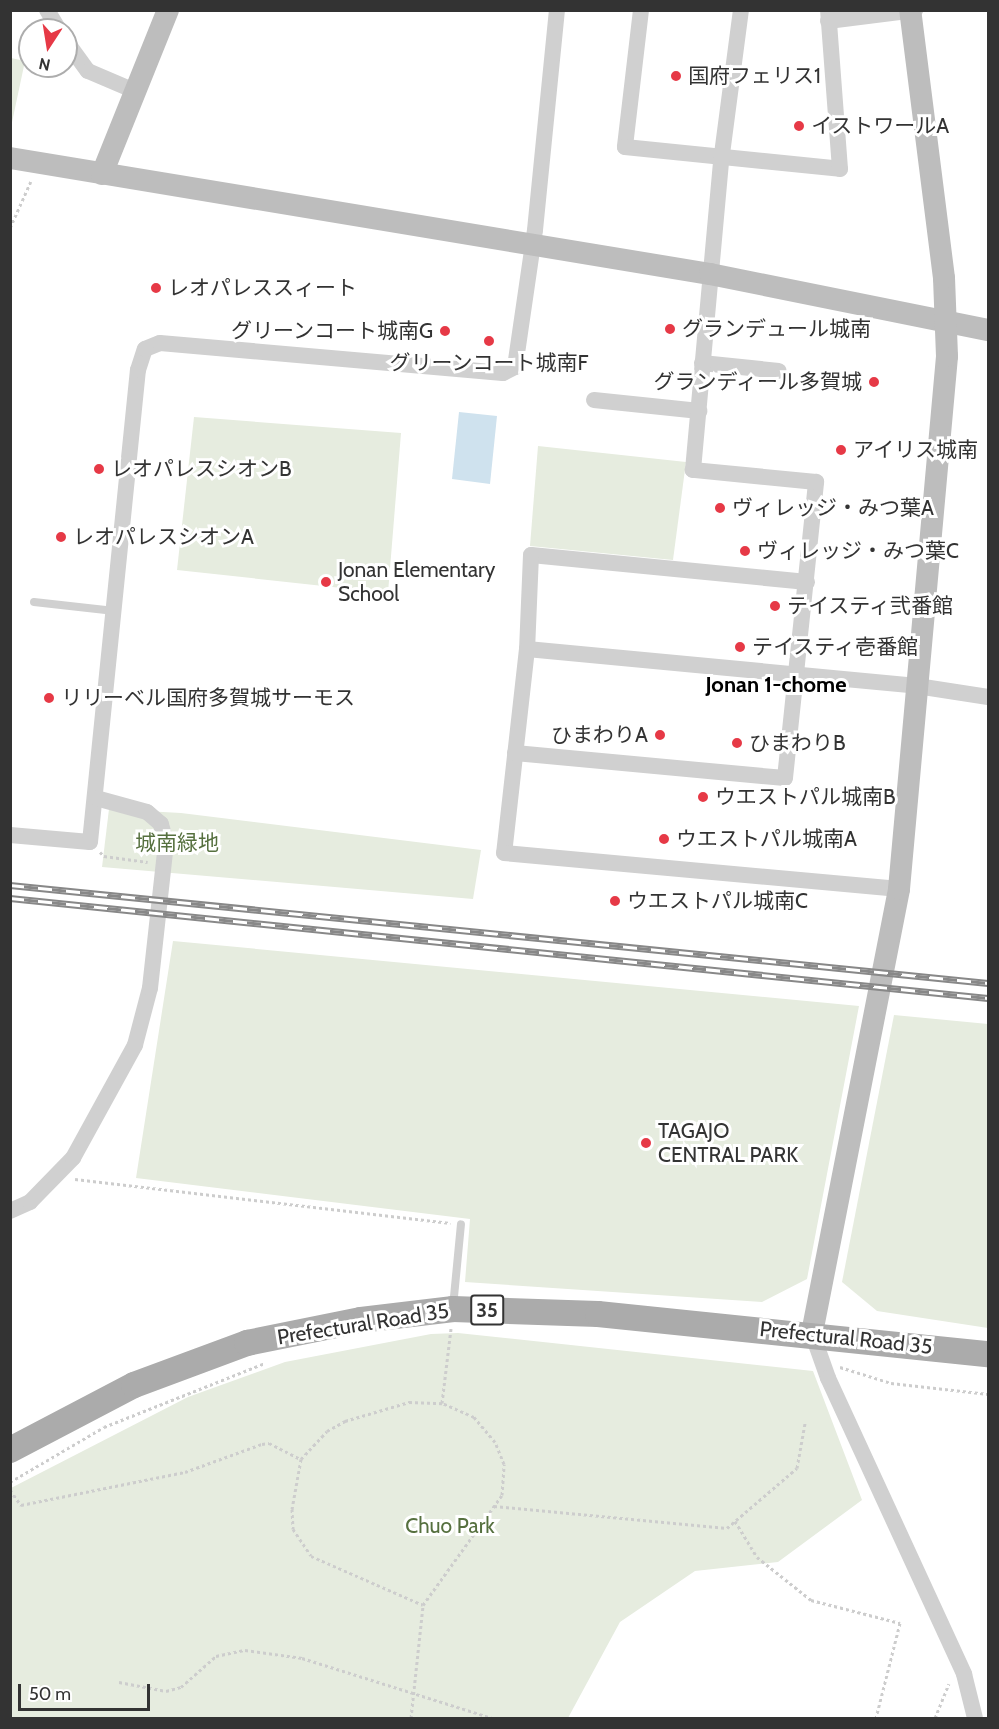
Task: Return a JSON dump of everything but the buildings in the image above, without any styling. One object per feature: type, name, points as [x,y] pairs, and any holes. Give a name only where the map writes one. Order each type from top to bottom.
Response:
[{"type":"main road","name":"Prefectural Road 35","points":[[10,1450],[134,1385],[247,1343],[361,1320],[452,1323],[598,1314],[812,1333],[988,1354]]},
{"type":"street","points":[[102,174],[168,10]]},
{"type":"street","points":[[10,835],[90,842],[138,370],[145,349],[160,343],[510,372],[519,360],[557,10]]},
{"type":"street","points":[[641,10],[625,147],[722,154],[840,169],[828,16],[912,11],[948,321],[899,889],[812,1333],[823,1364],[962,1670],[975,1719]]},
{"type":"street","points":[[515,753],[785,778],[798,675],[816,482],[693,470],[722,154],[741,10]]},
{"type":"street","points":[[78,57],[88,71],[135,92]]},
{"type":"street","points":[[10,158],[532,247],[710,274],[988,330]]},
{"type":"street","points":[[702,363],[779,370]]},
{"type":"street","points":[[594,400],[699,411]]},
{"type":"street","points":[[807,582],[531,555],[527,649],[504,853],[899,889]]},
{"type":"street","points":[[527,649],[917,686],[988,697]]},
{"type":"street","points":[[10,1211],[30,1202],[73,1158],[135,1045],[150,988],[165,864],[166,842],[161,824],[147,812],[96,798]]},
{"type":"lane","points":[[34,602],[114,611]]},
{"type":"lane","points":[[452,1323],[461,1224]]},
{"type":"path","points":[[10,228],[34,174]]},
{"type":"path","points":[[90,842],[104,856],[165,864]]},
{"type":"path","points":[[55,1177],[461,1224]]},
{"type":"path","points":[[442,1403],[452,1323]]},
{"type":"path","points":[[10,1482],[104,1427],[267,1362]]},
{"type":"path","points":[[823,1364],[891,1383],[988,1394]]},
{"type":"path","points":[[411,1719],[423,1605],[502,1495],[504,1464],[495,1442],[474,1418],[442,1403],[409,1402],[345,1421],[327,1431],[301,1460],[292,1509],[294,1529],[311,1556],[423,1605]]},
{"type":"path","points":[[494,1506],[727,1528],[797,1468],[805,1423]]},
{"type":"path","points":[[10,1490],[21,1505],[185,1472],[261,1444],[277,1447],[301,1460]]},
{"type":"path","points":[[735,1521],[757,1557],[812,1600],[900,1623],[876,1719]]},
{"type":"path","points":[[119,1682],[166,1691],[181,1687],[216,1656],[245,1650],[302,1658],[414,1691],[492,1719]]},
{"type":"path","points":[[935,1719],[952,1676],[962,1670]]},
{"type":"green space","points":[[11,58],[18,60],[18,78],[21,78],[10,127]]},
{"type":"green space","points":[[194,417],[401,433],[388,593],[177,570]]},
{"type":"green space","points":[[538,446],[686,462],[673,560],[530,546]]},
{"type":"green space","name":"城南緑地","points":[[109,809],[181,813],[481,850],[473,899],[102,867]]},
{"type":"green space","points":[[173,941],[859,1006],[807,1279],[762,1302],[465,1282],[470,1219],[136,1178]]},
{"type":"green space","points":[[894,1015],[988,1024],[988,1328],[877,1311],[842,1282]]},
{"type":"green space","name":"Chuo Park","points":[[458,1333],[813,1371],[862,1500],[778,1562],[695,1571],[620,1622],[568,1718],[11,1718],[11,1488],[188,1397],[285,1362],[431,1334]]},
{"type":"water","points":[[459,412],[497,416],[490,484],[452,479]]},
{"type":"railway","points":[[10,885],[988,983]]},
{"type":"railway","points":[[10,898],[988,998]]},
{"type":"place","name":"国府フェリス1","points":[[676,76]]},
{"type":"place","name":"イストワールA","points":[[799,126]]},
{"type":"place","name":"レオパレススィート","points":[[156,288]]},
{"type":"place","name":"グランデュール城南","points":[[670,329]]},
{"type":"place","name":"グリーンコート城南G","points":[[445,331]]},
{"type":"place","name":"グリーンコート城南F","points":[[489,341]]},
{"type":"place","name":"グランディール多賀城","points":[[874,382]]},
{"type":"place","name":"アイリス城南","points":[[841,450]]},
{"type":"place","name":"レオパレスシオンB","points":[[99,469]]},
{"type":"place","name":"ヴィレッジ・みつ葉A","points":[[720,508]]},
{"type":"place","name":"レオパレスシオンA","points":[[61,537]]},
{"type":"place","name":"ヴィレッジ・みつ葉C","points":[[745,551]]},
{"type":"place","name":"Jonan Elementary School","points":[[326,582]]},
{"type":"place","name":"テイスティ弐番館","points":[[775,606]]},
{"type":"place","name":"テイスティ壱番館","points":[[740,647]]},
{"type":"place","name":"リリーベル国府多賀城サーモス","points":[[49,698]]},
{"type":"place","name":"ひまわりA","points":[[660,735]]},
{"type":"place","name":"ひまわりB","points":[[737,743]]},
{"type":"place","name":"ウエストパル城南B","points":[[703,797]]},
{"type":"place","name":"ウエストパル城南A","points":[[664,839]]},
{"type":"place","name":"ウエストパル城南C","points":[[615,901]]},
{"type":"place","name":"TAGAJO CENTRAL PARK","points":[[646,1143]]},
{"type":"district","name":"Jonan 1-chome","points":[[776,685]]}]
